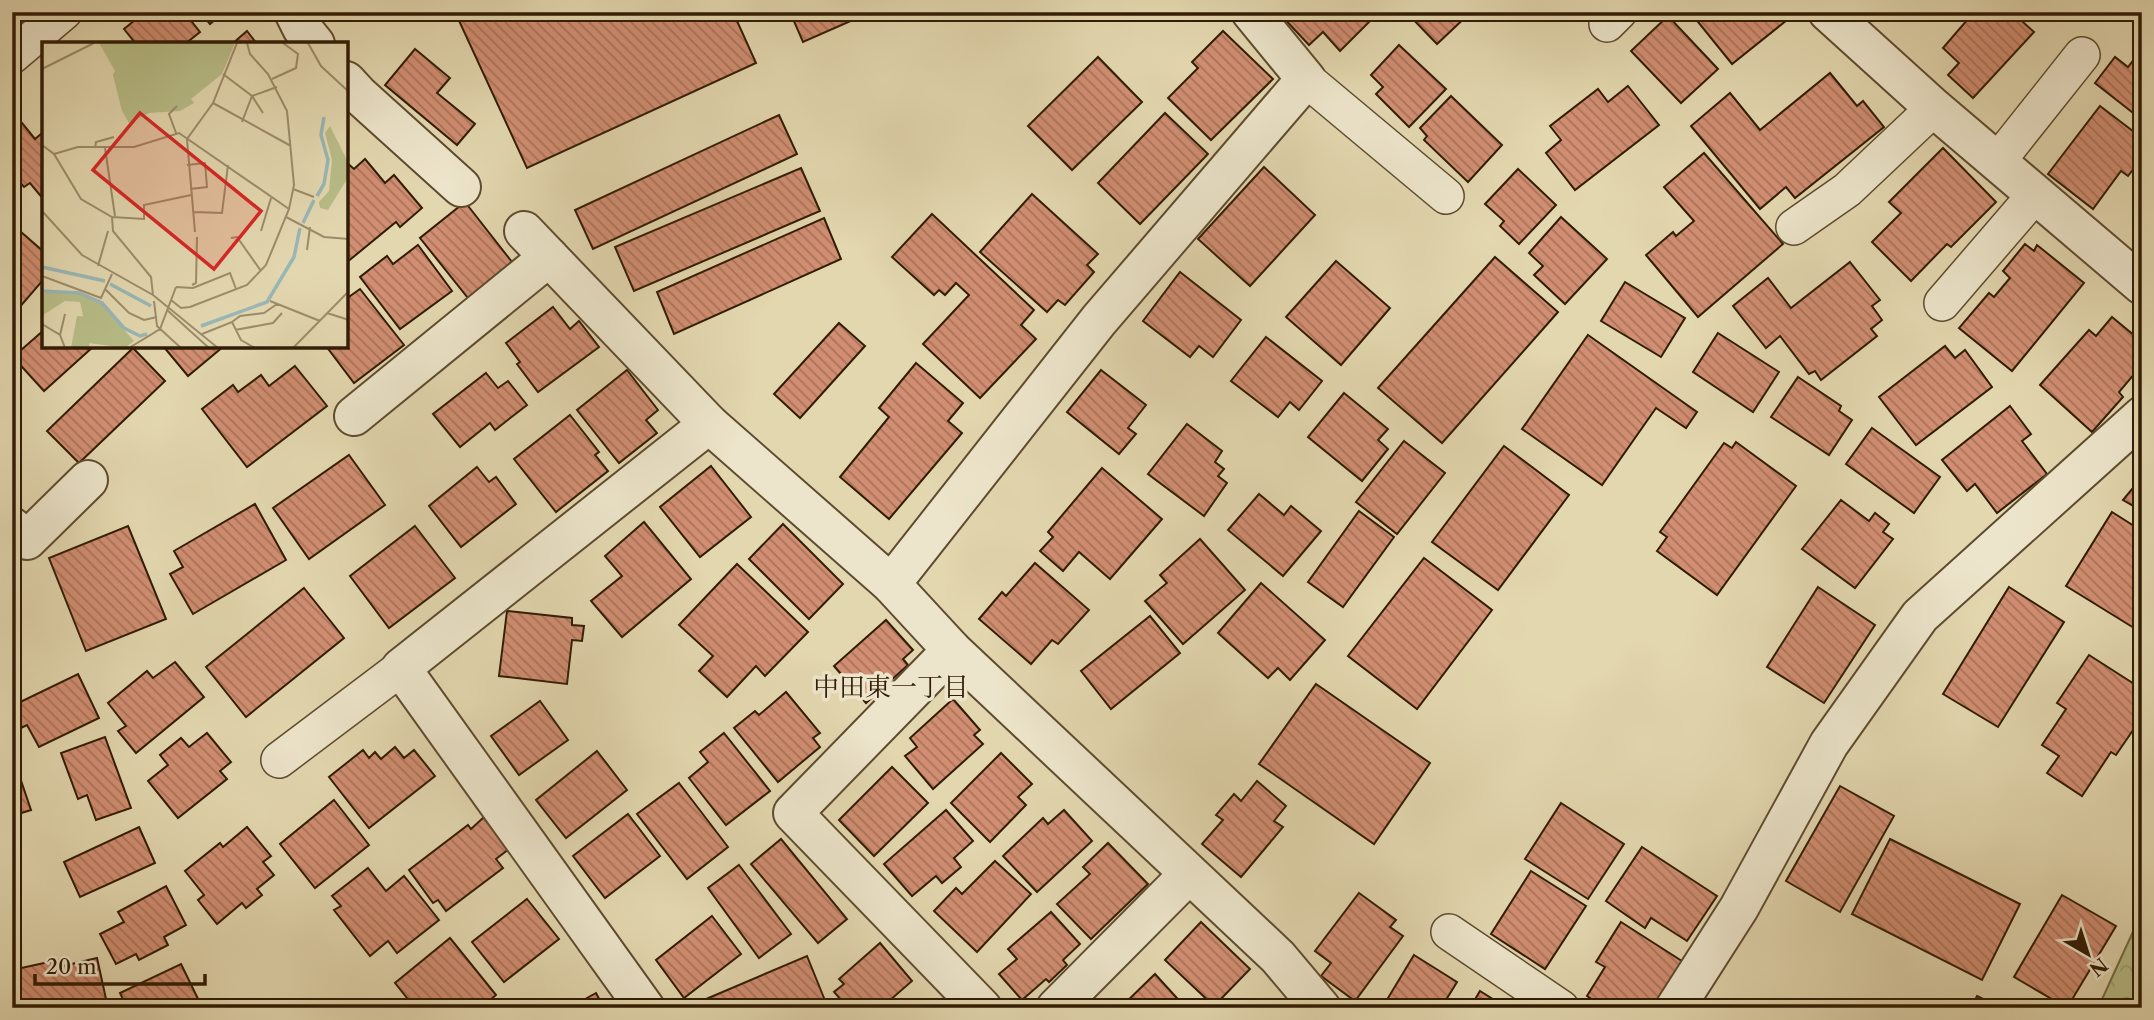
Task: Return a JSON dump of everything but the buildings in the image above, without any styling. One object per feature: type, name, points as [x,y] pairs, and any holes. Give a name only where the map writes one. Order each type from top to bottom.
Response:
[{"type":"street","points":[[294,12],[314,42]]},
{"type":"street","points":[[891,584],[1099,320],[1306,79],[1251,12]]},
{"type":"street","points":[[1828,12],[1934,108],[2142,285]]},
{"type":"street","points":[[348,83],[461,187]]},
{"type":"street","points":[[354,416],[536,244],[709,424],[891,584],[952,650],[1278,957],[1321,1008]]},
{"type":"street","points":[[1675,1008],[1739,908],[1829,744],[1920,616],[2142,416]]},
{"type":"street","points":[[645,1008],[401,668],[709,424]]},
{"type":"street","points":[[12,527],[27,540],[88,480]]},
{"type":"street","points":[[952,650],[793,813],[982,1008]]},
{"type":"street","points":[[1056,1008],[1188,874]]},
{"type":"lane","points":[[12,56],[64,12]]},
{"type":"lane","points":[[1997,162],[2082,54]]},
{"type":"lane","points":[[1306,79],[1446,196]]},
{"type":"lane","points":[[1794,227],[1847,190],[1934,108]]},
{"type":"lane","points":[[1942,303],[2035,195]]},
{"type":"lane","points":[[279,760],[401,668]]},
{"type":"lane","points":[[1449,932],[1561,1008]]},
{"type":"green space","points":[[2142,912],[2142,1008],[2098,1008]]},
{"type":"district","name":"中田東一丁目","points":[[891,687]]}]
